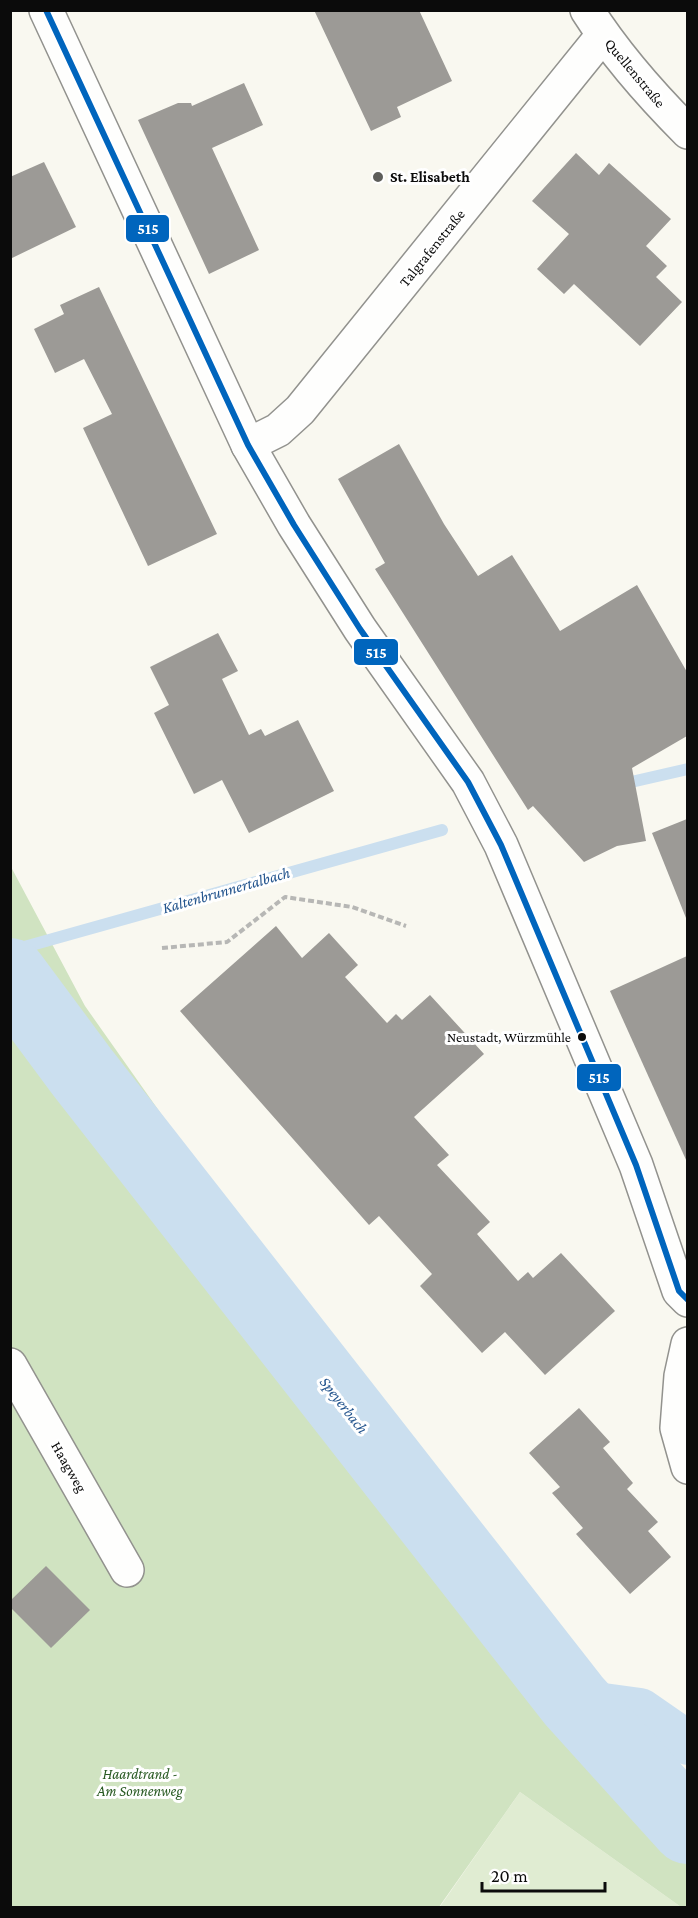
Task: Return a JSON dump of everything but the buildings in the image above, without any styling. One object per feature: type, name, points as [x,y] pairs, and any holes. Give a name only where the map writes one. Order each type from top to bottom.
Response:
[{"type":"street","points":[[46,10],[248,445],[294,525],[360,630],[468,782],[501,845],[636,1165],[680,1291],[687,1300]]},
{"type":"street","name":"Talgrafenstraße","points":[[248,445],[278,430],[300,410],[595,23]]},
{"type":"street","name":"Quellenstraße","points":[[595,23],[687,132]]},
{"type":"street","points":[[687,1344],[681,1376],[677,1428],[687,1467]]},
{"type":"street","name":"Haagweg","points":[[10,1365],[127,1570]]},
{"type":"path","points":[[162,948],[227,942],[285,897],[352,907],[406,926]]},
{"type":"green space","name":"Haardtrand - Am Sonnenweg","points":[[10,865],[85,1006],[604,1741],[687,1772],[687,1907],[681,1907],[520,1792],[439,1907],[11,1907]]},
{"type":"green space","points":[[520,1792],[681,1907],[439,1908]]},
{"type":"waterway","name":"Kaltenbrunnertalbach","points":[[618,785],[688,769]]},
{"type":"waterway","name":"Kaltenbrunnertalbach","points":[[10,951],[442,830]]},
{"type":"waterway","name":"Speyerbach","points":[[10,975],[82,1072],[574,1701],[688,1827]]},
{"type":"waterway","points":[[574,1701],[640,1710],[688,1743]]},
{"type":"transit line","name":"515","points":[[46,10],[248,445],[294,525],[360,629],[468,782],[501,845],[636,1165],[679,1291],[688,1300]]},
{"type":"place","name":"St. Elisabeth","points":[[378,177]]},
{"type":"place","name":"Neustadt, Würzmühle","points":[[582,1037]]}]
